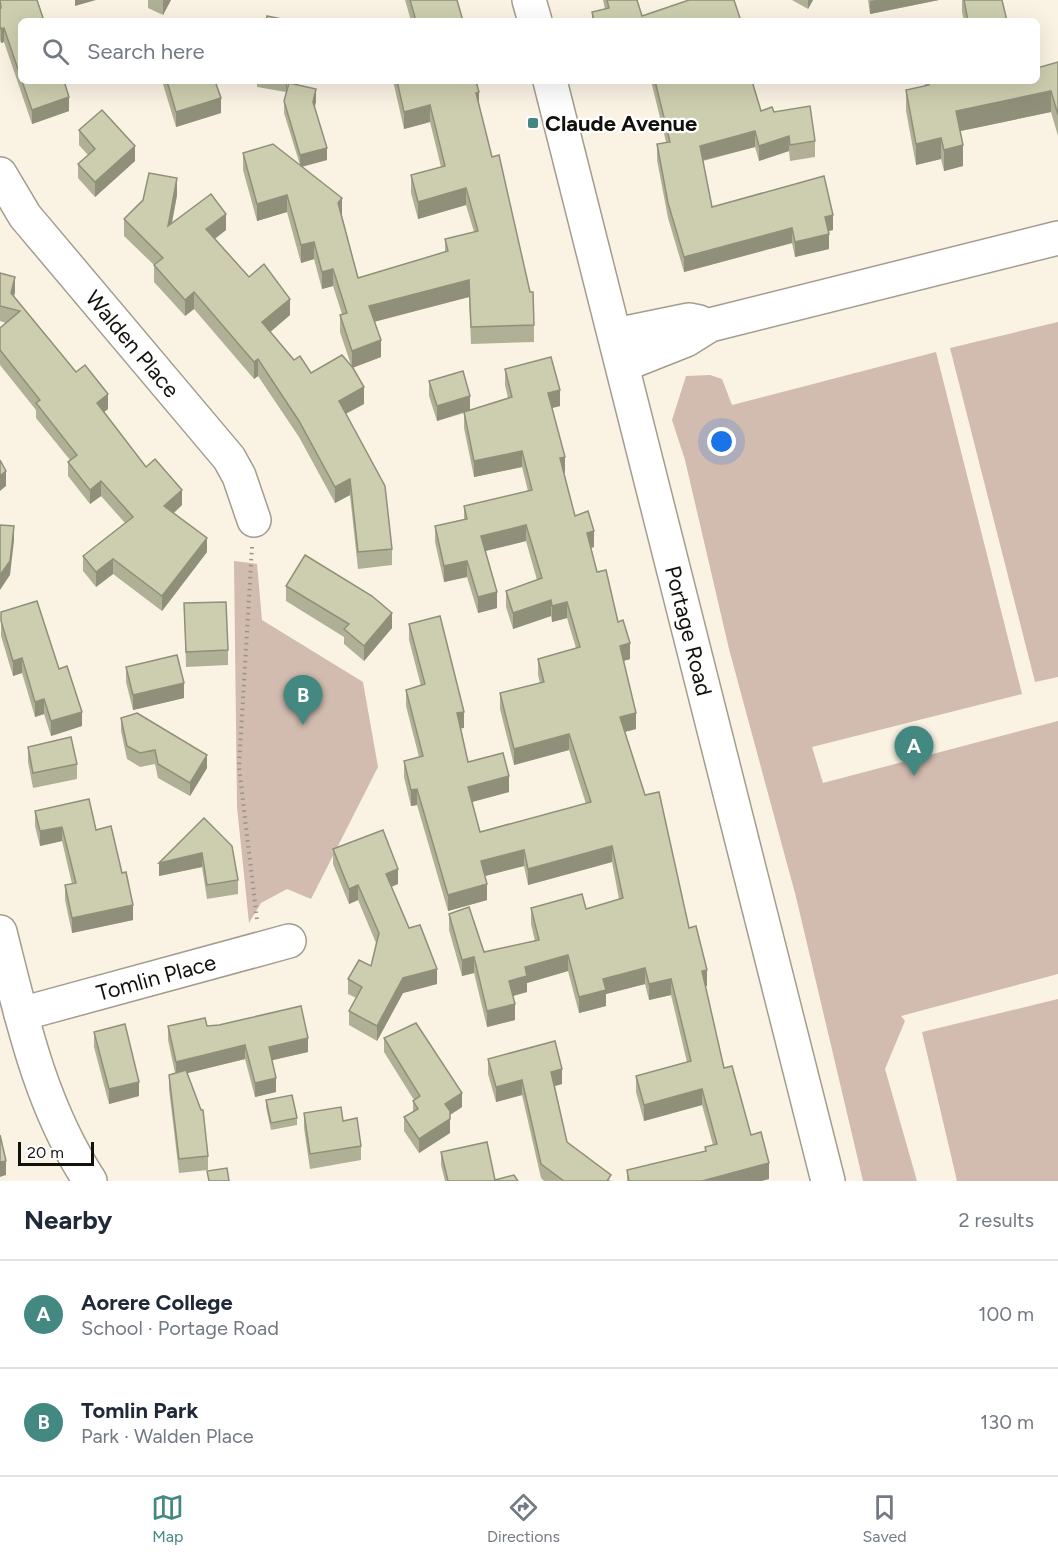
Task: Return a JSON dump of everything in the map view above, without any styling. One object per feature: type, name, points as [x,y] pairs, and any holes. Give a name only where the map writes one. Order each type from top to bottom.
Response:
[{"type":"main road","points":[[529,0],[534,18]]},
{"type":"main road","name":"Portage Road","points":[[551,84],[620,350],[828,1181]]},
{"type":"main road","name":"Walden Place","points":[[0,174],[25,216],[229,458],[239,476],[254,520]]},
{"type":"main road","points":[[620,350],[686,340],[710,325],[1058,238]]},
{"type":"main road","points":[[0,932],[21,1014],[51,1110],[90,1181]]},
{"type":"main road","name":"Tomlin Place","points":[[21,1014],[275,945]]},
{"type":"path","points":[[254,520],[239,767],[275,945]]},
{"type":"shaded area","points":[[1058,322],[1058,677],[1035,682],[950,348]]},
{"type":"shaded area","points":[[936,352],[1022,694],[812,747],[823,783],[1058,721],[1058,974],[901,1016],[905,1021],[885,1069],[917,1181],[863,1181],[796,897],[729,649],[685,460],[672,420],[686,376],[710,375],[722,379],[732,405]]},
{"type":"shaded area","points":[[234,561],[257,564],[262,620],[363,682],[378,767],[311,899],[287,889],[261,903],[249,923],[237,807]]},
{"type":"shaded area","points":[[1058,999],[1058,1181],[957,1181],[922,1032]]},
{"type":"building","points":[[0,0],[37,0],[43,18],[18,18],[18,69],[4,28],[1,29],[0,26]]},
{"type":"building","points":[[410,0],[457,0],[462,18],[415,18]]},
{"type":"building","points":[[607,0],[637,0],[642,16],[689,0],[734,0],[740,18],[593,18],[592,12],[609,8]]},
{"type":"building","points":[[964,0],[1002,0],[1006,18],[967,18]]},
{"type":"building","points":[[1058,62],[1058,115],[1051,91],[956,111],[963,145],[944,150],[941,138],[916,144],[906,90],[929,84],[1040,84],[1040,67]]},
{"type":"building","points":[[23,84],[65,84],[69,97],[32,110]]},
{"type":"building","points":[[168,84],[216,84],[221,98],[176,112]]},
{"type":"building","points":[[289,84],[316,89],[313,102],[327,148],[300,155],[284,101]]},
{"type":"building","points":[[398,84],[477,84],[479,92],[476,93],[492,157],[499,155],[530,292],[533,292],[534,325],[471,327],[469,280],[369,306],[381,340],[352,351],[340,315],[347,313],[333,269],[322,272],[314,242],[301,245],[287,195],[257,204],[243,153],[273,144],[342,198],[338,203],[358,278],[448,251],[445,239],[478,231],[466,188],[418,202],[411,175],[445,166],[430,105],[404,112]]},
{"type":"building","points":[[656,84],[753,84],[761,111],[772,107],[774,112],[810,106],[815,141],[790,145],[789,136],[759,146],[755,131],[700,146],[712,207],[824,176],[833,215],[825,217],[829,234],[795,242],[792,228],[684,257],[668,203],[657,144],[670,142]]},
{"type":"building","points":[[102,110],[135,146],[95,182],[78,164],[95,149],[79,130]]},
{"type":"building","points":[[149,173],[177,178],[168,226],[211,194],[226,214],[206,229],[249,277],[264,264],[290,299],[262,322],[294,360],[300,356],[311,373],[342,355],[353,368],[364,387],[339,401],[385,486],[392,549],[358,552],[350,479],[335,487],[299,421],[258,359],[254,362],[194,292],[185,300],[154,265],[163,258],[124,219],[143,200]]},
{"type":"building","points":[[0,273],[15,277],[11,293],[76,372],[85,365],[108,394],[97,403],[146,467],[155,459],[182,490],[164,506],[207,538],[162,596],[113,559],[96,572],[83,556],[133,517],[101,481],[90,490],[68,462],[77,455],[36,403],[40,400],[0,350],[0,328],[20,311],[0,306]]},
{"type":"building","points":[[551,357],[560,390],[548,393],[565,457],[560,458],[575,516],[588,511],[594,531],[587,533],[597,572],[606,570],[618,622],[623,620],[630,643],[620,646],[636,713],[620,717],[645,795],[659,792],[689,928],[696,926],[707,970],[702,971],[724,1068],[732,1066],[751,1135],[761,1132],[769,1163],[702,1181],[629,1181],[627,1170],[706,1151],[705,1147],[717,1144],[702,1089],[644,1105],[636,1076],[691,1061],[671,979],[649,984],[645,968],[603,979],[606,990],[579,997],[568,955],[525,967],[527,976],[509,981],[515,1004],[487,1011],[474,957],[462,960],[449,914],[469,907],[484,952],[539,940],[531,908],[582,894],[586,909],[623,898],[612,846],[528,869],[524,850],[481,861],[487,884],[448,895],[417,789],[411,790],[404,761],[423,756],[406,690],[425,684],[409,624],[440,616],[464,712],[457,713],[468,762],[503,753],[509,776],[468,787],[480,832],[591,802],[569,734],[514,749],[500,693],[544,682],[538,659],[580,647],[567,602],[552,606],[551,600],[513,613],[506,591],[542,578],[526,525],[481,536],[497,592],[478,597],[467,561],[444,566],[435,526],[467,519],[464,506],[532,490],[522,451],[474,461],[464,412],[512,397],[505,369]]},
{"type":"building","points":[[463,371],[470,396],[437,406],[429,381]]},
{"type":"building","points":[[0,460],[6,471],[0,476]]},
{"type":"building","points":[[0,525],[14,526],[10,561],[0,575]]},
{"type":"building","points":[[305,555],[372,596],[392,613],[364,646],[344,629],[349,624],[286,586]]},
{"type":"building","points":[[37,601],[59,669],[67,666],[82,712],[51,721],[44,699],[35,702],[22,658],[13,661],[1,621],[1,612]]},
{"type":"building","points":[[226,602],[228,650],[186,652],[184,603]]},
{"type":"building","points":[[177,655],[184,683],[133,695],[126,667]]},
{"type":"building","points":[[137,713],[207,755],[190,783],[158,764],[155,750],[140,753],[127,746],[121,718]]},
{"type":"building","points":[[71,737],[77,764],[33,773],[28,747]]},
{"type":"building","points":[[89,799],[96,830],[111,826],[122,873],[126,872],[133,905],[72,918],[65,885],[76,883],[62,827],[40,831],[35,811]]},
{"type":"building","points":[[204,818],[232,846],[238,880],[207,885],[202,853],[159,863]]},
{"type":"building","points":[[383,830],[398,869],[386,874],[409,928],[420,925],[437,969],[403,978],[377,1026],[349,1011],[362,987],[348,979],[359,960],[371,966],[379,933],[358,885],[349,889],[333,849]]},
{"type":"building","points":[[301,1006],[308,1038],[269,1047],[276,1078],[255,1083],[245,1045],[176,1062],[168,1026],[205,1018],[207,1026],[219,1025]]},
{"type":"building","points":[[416,1023],[462,1093],[445,1104],[450,1111],[450,1119],[419,1139],[404,1117],[418,1109],[413,1101],[420,1096],[384,1038]]},
{"type":"building","points":[[125,1024],[139,1082],[109,1089],[94,1032]]},
{"type":"building","points":[[555,1041],[562,1069],[551,1072],[567,1142],[611,1175],[607,1181],[564,1181],[541,1164],[522,1080],[496,1087],[488,1059]]},
{"type":"building","points":[[186,1070],[201,1110],[203,1110],[208,1156],[179,1159],[169,1075]]},
{"type":"building","points":[[292,1095],[297,1118],[271,1123],[266,1100]]},
{"type":"building","points":[[341,1107],[343,1121],[357,1118],[361,1146],[310,1154],[304,1113]]},
{"type":"building","points":[[0,1135],[6,1161],[0,1162]]},
{"type":"building","points":[[487,1142],[495,1180],[514,1175],[518,1181],[448,1181],[441,1152]]},
{"type":"building","points":[[227,1168],[229,1181],[209,1181],[207,1171]]},
{"type":"place","name":"Claude Avenue","points":[[533,123]]},
{"type":"place","name":"Tomlin Park","points":[[303,725]]},
{"type":"place","name":"Aorere College","points":[[914,776]]}]
